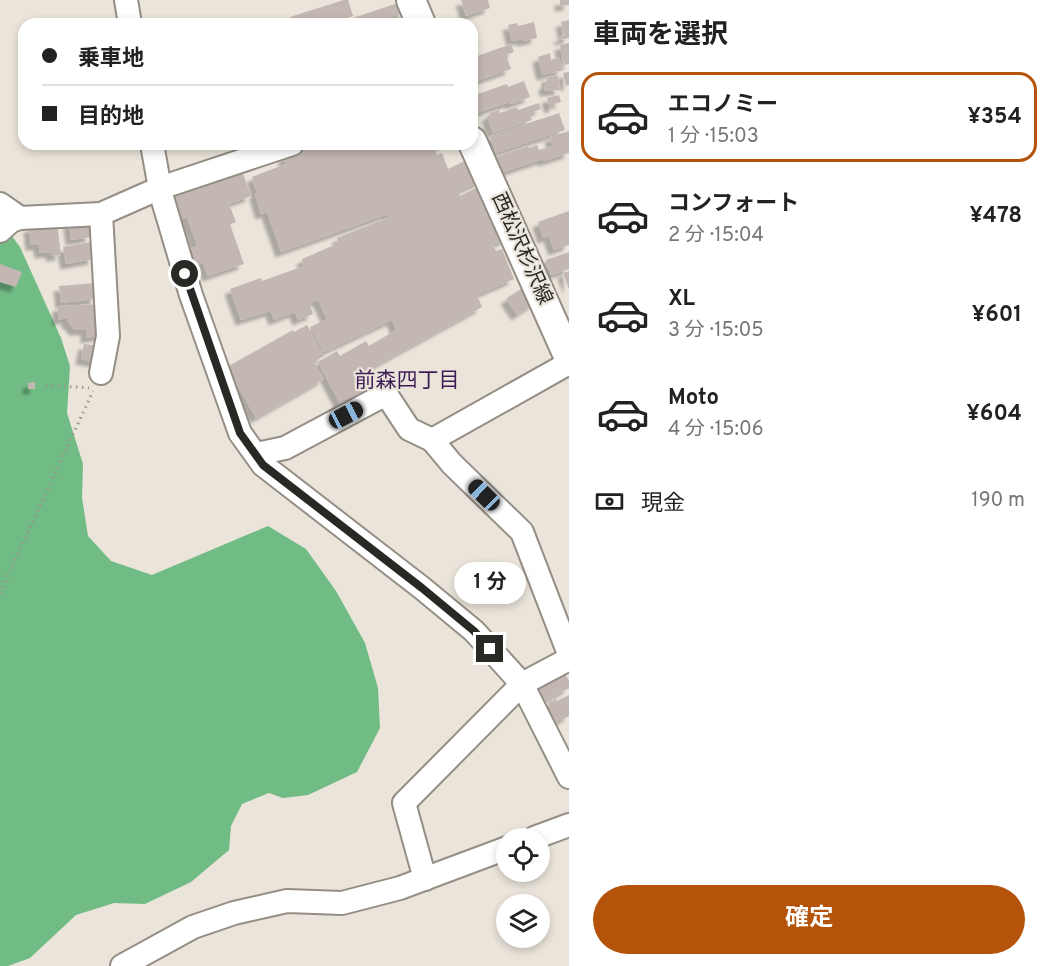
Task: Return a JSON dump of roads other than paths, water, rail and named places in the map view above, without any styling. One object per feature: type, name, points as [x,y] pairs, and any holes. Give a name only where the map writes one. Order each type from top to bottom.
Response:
[{"type":"main road","points":[[411,0],[418,18]]},
{"type":"main road","name":"西松沢杉沢線","points":[[476,150],[569,358]]},
{"type":"street","points":[[126,0],[129,18]]},
{"type":"street","points":[[153,150],[160,188],[191,295],[240,433],[263,465],[474,631],[522,684],[569,777]]},
{"type":"street","points":[[0,231],[11,221],[20,218],[101,214],[160,188],[274,150]]},
{"type":"street","points":[[0,204],[20,218]]},
{"type":"street","points":[[101,214],[108,336],[101,373]]},
{"type":"street","points":[[432,440],[569,363]]},
{"type":"street","points":[[256,454],[285,448],[386,394],[409,429],[432,440],[452,464],[522,532],[569,656],[522,684],[404,803],[425,879]]},
{"type":"street","points":[[550,832],[569,825]]},
{"type":"street","points":[[122,966],[193,927],[234,913],[287,901],[342,903],[400,888],[496,852]]},
{"type":"district","name":"前森四丁目","points":[[407,381]]}]
